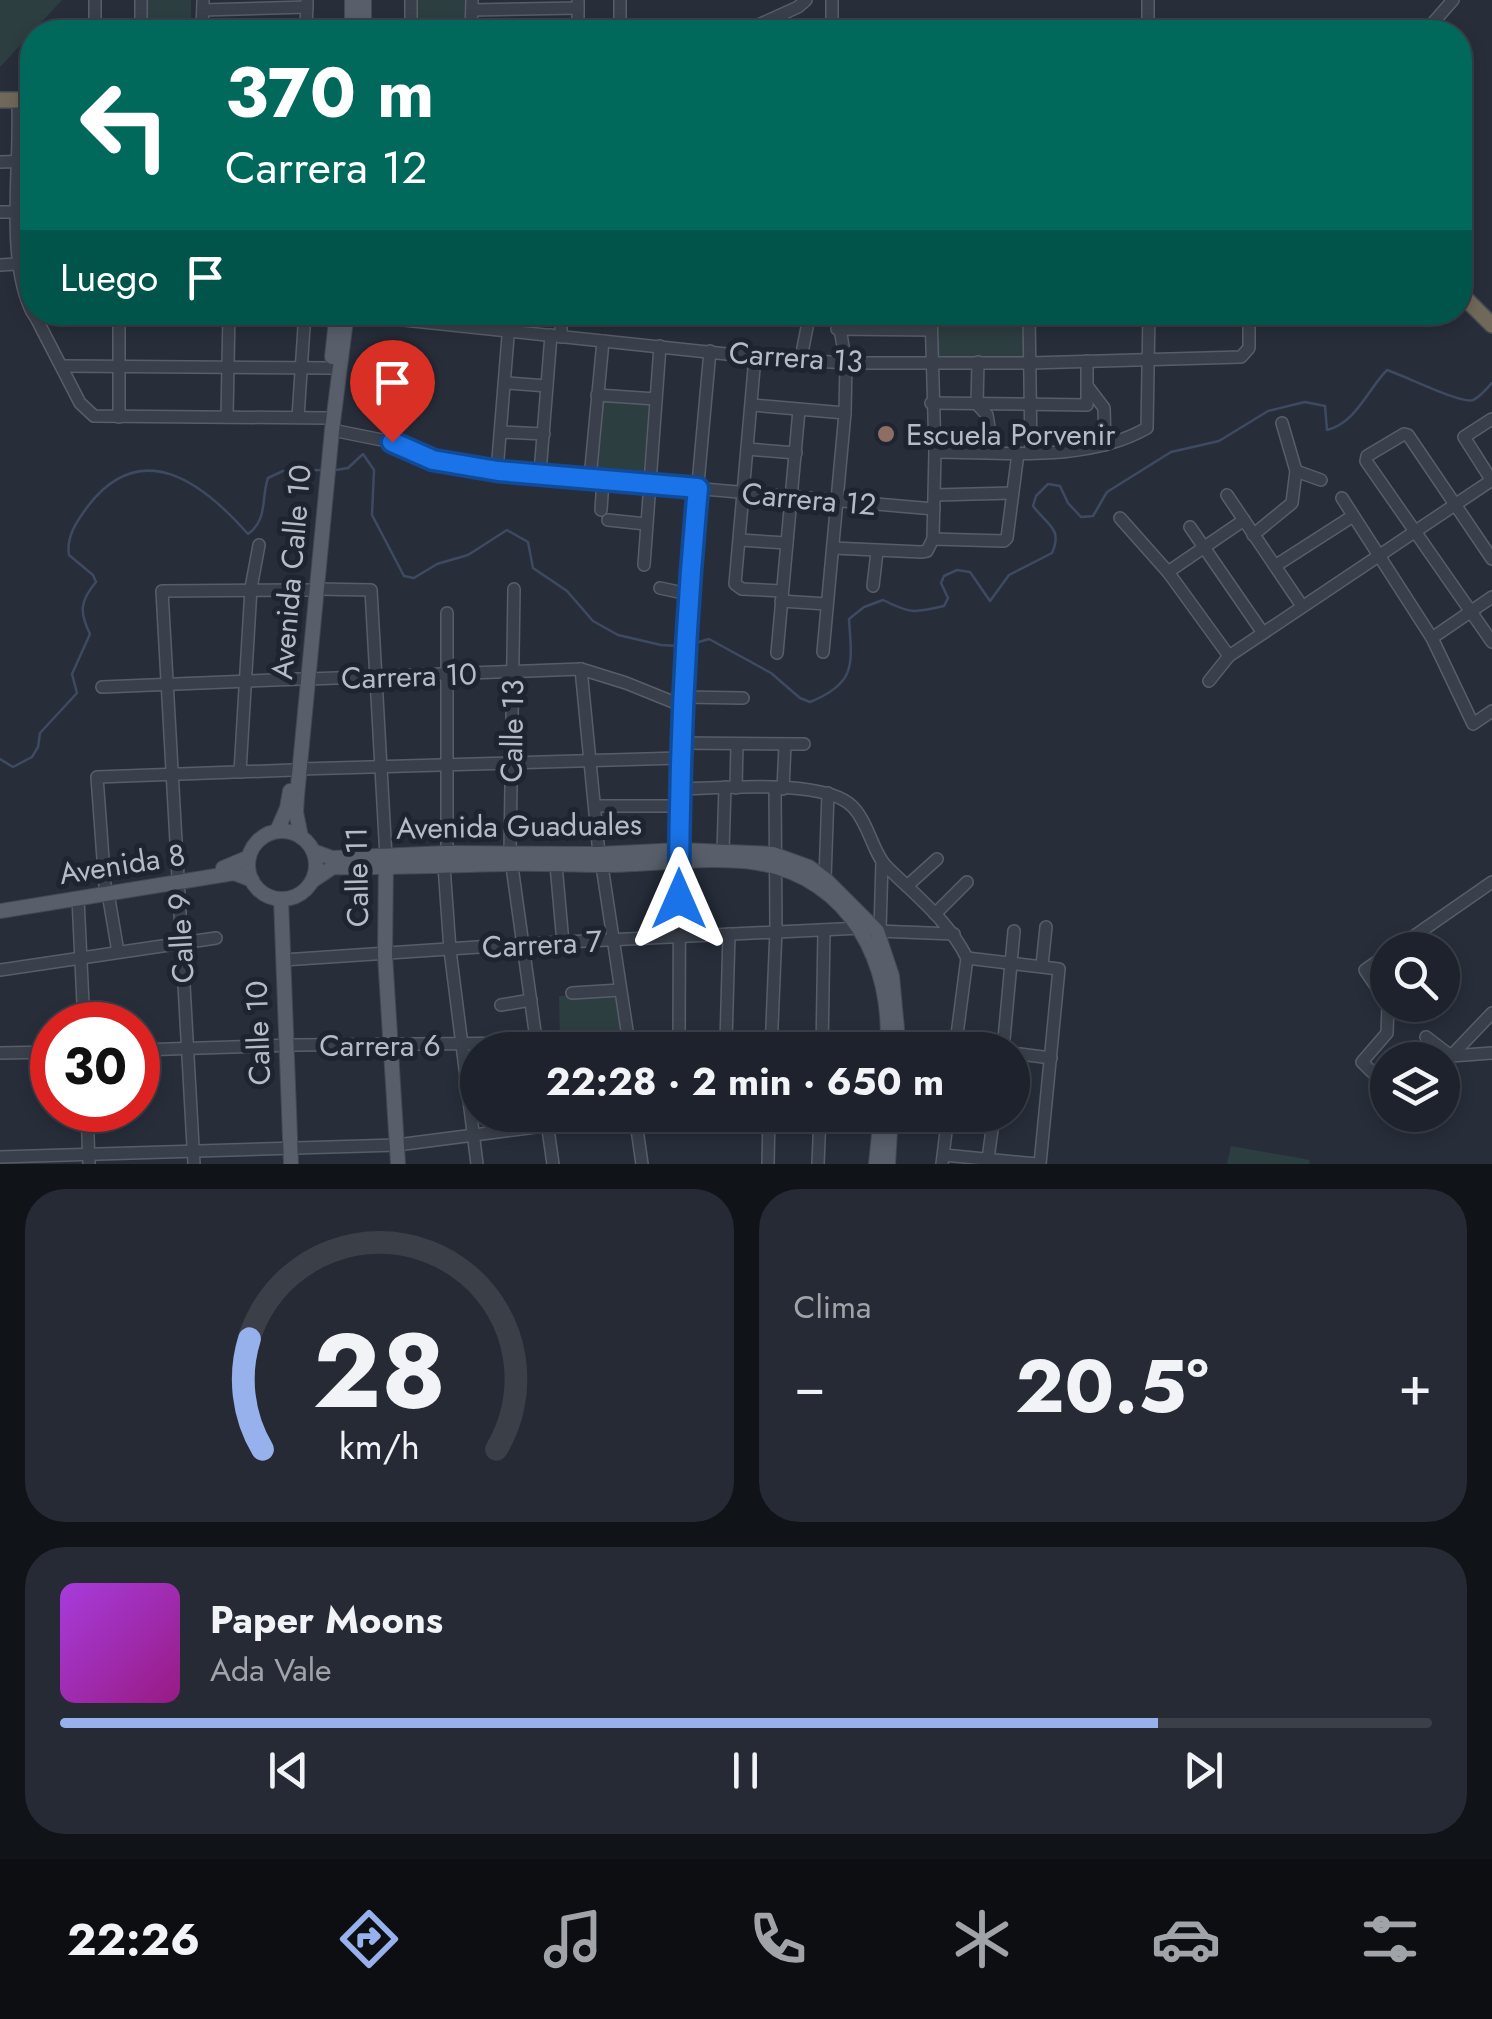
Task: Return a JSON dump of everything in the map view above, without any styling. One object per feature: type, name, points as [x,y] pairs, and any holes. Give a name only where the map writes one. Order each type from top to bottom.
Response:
[{"type":"highway","points":[[1472,306],[1492,325]]},
{"type":"highway","points":[[1472,318],[1492,337]]},
{"type":"main road","name":"Avenida Calle 10","points":[[330,424],[331,368],[340,325]]},
{"type":"main road","name":"Avenida Calle 10","points":[[301,837],[296,812],[296,770],[341,325]]},
{"type":"main road","name":"Avenida Calle 10","points":[[278,832],[296,770]]},
{"type":"main road","points":[[278,832],[301,837],[313,852],[316,866],[312,881],[299,894],[281,899],[264,894],[252,880],[249,857],[256,842],[278,832]]},
{"type":"main road","name":"Avenida Guaduales","points":[[313,852],[332,858],[386,863]]},
{"type":"main road","name":"Avenida Guaduales","points":[[511,858],[556,865],[722,852],[809,867],[878,930],[892,976],[893,1032]]},
{"type":"main road","name":"Avenida Guaduales","points":[[679,856],[755,863],[774,860],[824,891],[861,928],[873,950],[884,986],[891,1032]]},
{"type":"main road","name":"Avenida 8","points":[[178,880],[233,866],[249,857]]},
{"type":"main road","name":"Avenida Guaduales","points":[[312,881],[332,867],[386,863],[511,858],[601,860]]},
{"type":"main road","name":"Calle 11","points":[[386,863],[386,954],[398,1164]]},
{"type":"main road","name":"Avenida 8","points":[[0,901],[234,873],[252,880]]},
{"type":"main road","name":"Avenida 8","points":[[0,911],[107,890]]},
{"type":"main road","name":"Calle 10","points":[[281,899],[291,1157]]},
{"type":"main road","points":[[876,1164],[879,1132]]},
{"type":"main road","points":[[888,1164],[891,1132]]},
{"type":"street","points":[[769,20],[806,0]]},
{"type":"street","points":[[1436,20],[1453,0]]},
{"type":"street","points":[[203,5],[307,3]]},
{"type":"street","points":[[472,5],[578,4]]},
{"type":"street","points":[[20,199],[16,264],[20,282]]},
{"type":"street","points":[[0,212],[18,212]]},
{"type":"street","points":[[0,266],[16,264]]},
{"type":"street","points":[[40,325],[62,366],[331,368]]},
{"type":"street","points":[[119,325],[119,417]]},
{"type":"street","points":[[226,418],[229,325]]},
{"type":"street","points":[[298,416],[307,325]]},
{"type":"street","name":"Carrera 13","points":[[458,325],[497,329],[511,335],[846,363],[1241,357],[1247,353],[1248,325]]},
{"type":"street","points":[[498,471],[511,325]]},
{"type":"street","points":[[540,473],[547,386],[558,325]]},
{"type":"street","points":[[801,358],[803,325]]},
{"type":"street","points":[[823,652],[845,413],[846,363],[838,325]]},
{"type":"street","points":[[895,325],[895,330]]},
{"type":"street","points":[[833,548],[921,552],[927,551],[933,539],[931,325]]},
{"type":"street","points":[[933,539],[1007,538],[1012,493],[1031,406],[1029,325]]},
{"type":"street","points":[[935,452],[1024,452],[1105,444],[1147,428],[1149,325]]},
{"type":"street","points":[[838,330],[931,330]]},
{"type":"street","points":[[603,341],[597,395],[597,479],[604,515],[646,524]]},
{"type":"street","points":[[644,564],[660,346]]},
{"type":"street","points":[[679,1032],[680,743],[688,594],[710,351]]},
{"type":"street","points":[[755,356],[738,588],[827,604]]},
{"type":"street","points":[[932,403],[1087,405],[1087,361]]},
{"type":"street","points":[[978,362],[978,404],[987,414],[993,452]]},
{"type":"street","name":"Carrera 12","points":[[62,366],[89,414],[298,416],[392,442],[433,460],[498,471],[934,509]]},
{"type":"street","points":[[507,384],[547,386]]},
{"type":"street","points":[[1088,388],[1104,408],[1105,444]]},
{"type":"street","points":[[597,395],[656,399]]},
{"type":"street","points":[[752,405],[845,413]]},
{"type":"street","points":[[777,652],[799,410]]},
{"type":"street","points":[[1209,681],[1229,656],[1492,480],[1464,438],[1492,419]]},
{"type":"street","points":[[1254,535],[1292,503],[1296,471],[1282,423]]},
{"type":"street","points":[[501,432],[544,434]]},
{"type":"street","points":[[1492,560],[1408,435],[1366,460],[1492,642]]},
{"type":"street","points":[[748,449],[796,453]]},
{"type":"street","points":[[1296,471],[1321,480]]},
{"type":"street","points":[[934,494],[1012,493]]},
{"type":"street","points":[[1227,495],[1302,606]]},
{"type":"street","points":[[1342,498],[1432,638],[1473,724],[1492,711]]},
{"type":"street","points":[[1275,566],[1353,516]]},
{"type":"street","points":[[1120,518],[1168,572],[1229,656]]},
{"type":"street","points":[[1168,572],[1244,520]]},
{"type":"street","points":[[1190,527],[1263,633]]},
{"type":"street","points":[[740,540],[787,543]]},
{"type":"street","points":[[240,772],[251,588],[259,545]]},
{"type":"street","points":[[873,586],[877,552]]},
{"type":"street","points":[[251,588],[314,589]]},
{"type":"street","name":"Calle 9","points":[[194,1164],[162,591],[251,588]]},
{"type":"street","points":[[660,588],[688,594]]},
{"type":"street","name":"Calle 11","points":[[314,589],[371,590],[386,863]]},
{"type":"street","name":"Calle 13","points":[[514,589],[511,858],[535,1032]]},
{"type":"street","points":[[1432,638],[1492,597]]},
{"type":"street","points":[[447,613],[445,859],[450,950],[461,1032]]},
{"type":"street","points":[[581,669],[601,860],[628,1032]]},
{"type":"street","name":"Carrera 10","points":[[102,686],[581,669],[683,702],[743,698]]},
{"type":"street","points":[[680,743],[804,744]]},
{"type":"street","points":[[722,852],[737,744]]},
{"type":"street","points":[[772,1032],[774,860],[785,746]]},
{"type":"street","points":[[118,952],[107,890],[96,777],[680,758]]},
{"type":"street","points":[[681,789],[779,789],[828,793],[849,802],[861,816],[882,862],[954,934],[966,958],[957,1032]]},
{"type":"street","points":[[826,879],[828,793]]},
{"type":"street","points":[[596,806],[680,806]]},
{"type":"street","points":[[908,886],[937,859]]},
{"type":"street","points":[[882,862],[878,930],[954,934]]},
{"type":"street","points":[[556,865],[564,942]]},
{"type":"street","points":[[935,914],[966,882]]},
{"type":"street","points":[[1420,932],[1492,882]]},
{"type":"street","points":[[78,898],[83,1002]]},
{"type":"street","points":[[1042,965],[1046,927]]},
{"type":"street","name":"Carrera 7","points":[[283,960],[861,928]]},
{"type":"street","points":[[822,1032],[824,930]]},
{"type":"street","points":[[1005,1032],[1014,930]]},
{"type":"street","points":[[726,1032],[728,934]]},
{"type":"street","points":[[0,970],[216,938]]},
{"type":"street","points":[[946,1132],[943,1160],[1039,1164],[1059,969],[966,958]]},
{"type":"street","points":[[572,993],[620,990]]},
{"type":"street","points":[[501,1005],[530,1000]]},
{"type":"street","points":[[1460,1047],[1492,1014]]},
{"type":"street","points":[[1426,1037],[1433,1042]]},
{"type":"street","name":"Carrera 6","points":[[160,1049],[460,1044]]},
{"type":"street","points":[[0,1053],[30,1052]]},
{"type":"street","points":[[1460,1055],[1492,1053]]},
{"type":"street","points":[[1030,1055],[1051,1058]]},
{"type":"street","points":[[88,1132],[89,1159]]},
{"type":"street","points":[[0,1157],[89,1159],[194,1150],[291,1157],[483,1132]]},
{"type":"street","points":[[549,1132],[553,1164]]},
{"type":"street","points":[[635,1132],[642,1164]]},
{"type":"street","points":[[768,1164],[769,1132]]},
{"type":"street","points":[[818,1164],[819,1132]]},
{"type":"street","points":[[988,1159],[992,1132]]},
{"type":"street","points":[[473,1134],[477,1164]]},
{"type":"shaded area","points":[[0,0],[62,0],[43,20],[20,20],[20,45],[0,67]]},
{"type":"shaded area","points":[[145,0],[191,0],[191,20],[145,20]]},
{"type":"shaded area","points":[[414,0],[469,0],[469,20],[414,20]]},
{"type":"shaded area","points":[[936,325],[1024,325],[1024,357],[935,356]]},
{"type":"shaded area","points":[[601,399],[649,402],[643,480],[595,475]]},
{"type":"shaded area","points":[[615,994],[621,1032],[560,1032],[559,996]]},
{"type":"shaded area","points":[[1231,1146],[1310,1160],[1309,1164],[1227,1164]]},
{"type":"waterway","points":[[692,644],[709,639],[771,673],[810,702],[844,679],[850,660],[849,619],[864,607],[883,600],[913,611],[944,606],[948,598],[941,583],[944,576],[957,570],[970,572],[990,601],[1009,575],[1052,553],[1055,532],[1033,506],[1036,496],[1048,484],[1060,486],[1081,517],[1093,516],[1107,492],[1171,452],[1219,441],[1268,411],[1305,402],[1325,406],[1327,430],[1337,426],[1354,413],[1387,370],[1467,400],[1476,399],[1492,383]]},
{"type":"waterway","points":[[336,470],[348,468],[363,454],[374,470],[372,515],[404,576],[414,578],[437,564],[468,555],[507,530],[528,542],[533,568],[567,591],[593,621],[618,635],[679,646]]},
{"type":"waterway","points":[[0,759],[13,767],[32,757],[40,733],[77,693],[72,674],[90,634],[83,607],[96,582],[69,555],[69,541],[88,506],[109,485],[129,474],[150,471],[171,475],[212,498],[248,534],[259,522],[268,478],[283,471],[323,470]]},
{"type":"place","name":"Escuela Porvenir","points":[[886,434]]},
{"type":"route","points":[[392,442],[433,460],[498,471],[698,488],[685,637],[679,899]]}]
